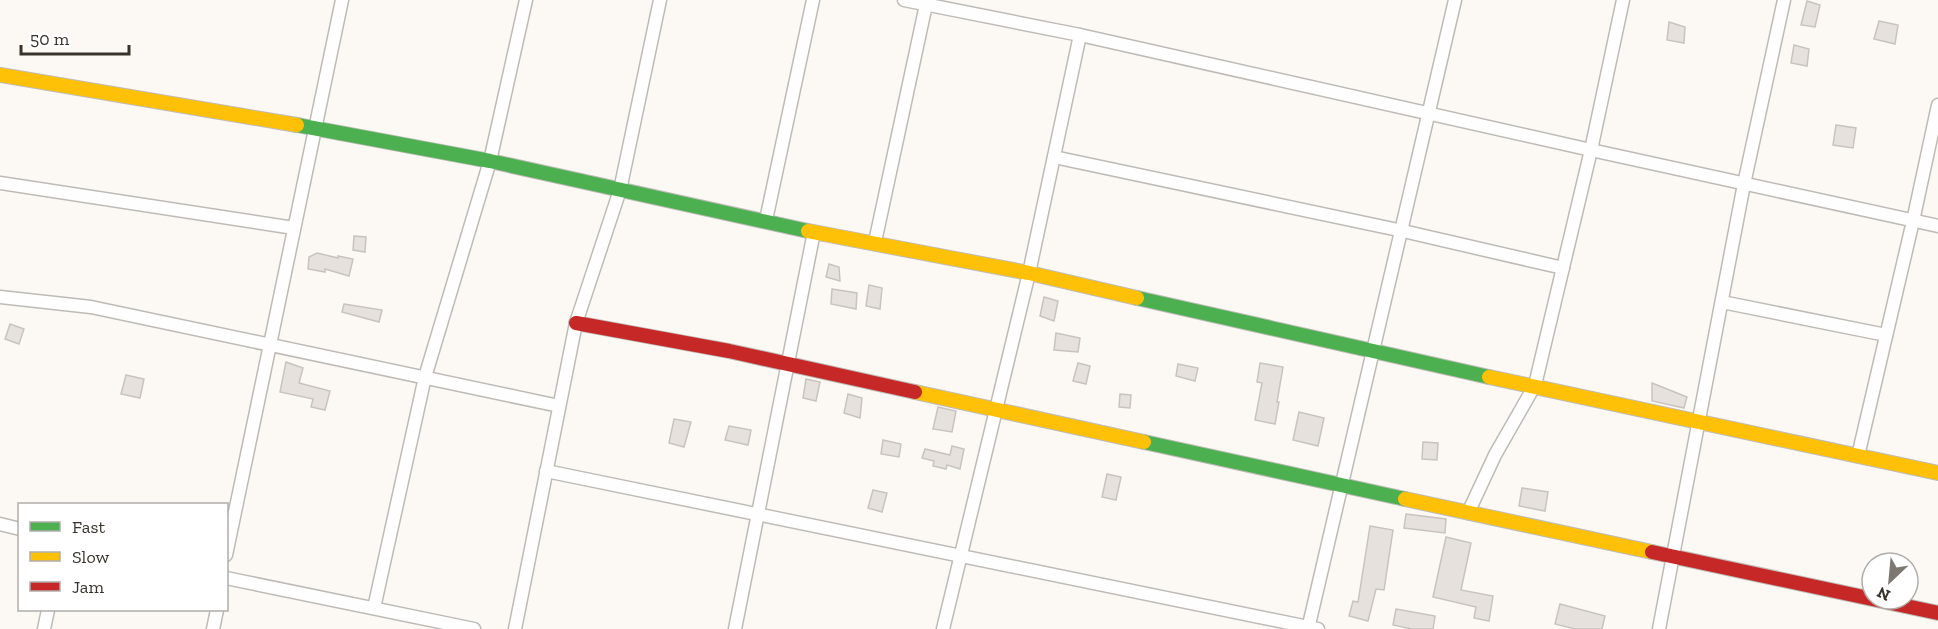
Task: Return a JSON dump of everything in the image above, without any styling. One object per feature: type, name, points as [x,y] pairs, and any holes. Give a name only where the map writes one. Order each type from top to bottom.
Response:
[{"type":"street","points":[[228,545],[342,0]]},
{"type":"street","points":[[374,608],[425,377],[490,161],[526,0]]},
{"type":"street","points":[[515,629],[576,323],[620,190],[660,0]]},
{"type":"street","points":[[766,220],[813,0]]},
{"type":"street","points":[[904,0],[926,2],[1080,35],[1938,226]]},
{"type":"street","points":[[546,471],[1312,628],[1373,352],[1455,0]]},
{"type":"street","points":[[1468,513],[1495,455],[1535,385],[1591,150],[1623,0]]},
{"type":"street","points":[[1659,629],[1744,184],[1784,0]]},
{"type":"street","points":[[875,242],[926,2]]},
{"type":"street","points":[[943,629],[1029,273],[1080,35]]},
{"type":"street","points":[[0,75],[315,128],[490,161],[814,232],[1029,273],[1373,352],[1938,473]]},
{"type":"street","points":[[1858,456],[1938,105]]},
{"type":"street","points":[[1054,157],[1403,231],[1563,268]]},
{"type":"street","points":[[0,183],[294,228]]},
{"type":"street","points":[[735,629],[814,232]]},
{"type":"street","points":[[0,297],[91,307],[559,406]]},
{"type":"street","points":[[1722,302],[1886,335]]},
{"type":"street","points":[[576,323],[729,351],[1674,558],[1938,613]]},
{"type":"street","points":[[0,524],[18,528]]},
{"type":"street","points":[[228,578],[469,628]]},
{"type":"street","points":[[44,629],[48,611]]},
{"type":"street","points":[[213,629],[217,611]]},
{"type":"building","points":[[1807,1],[1820,5],[1815,27],[1801,25]]},
{"type":"building","points":[[1879,21],[1898,25],[1895,44],[1874,39]]},
{"type":"building","points":[[1669,22],[1685,27],[1684,43],[1667,40]]},
{"type":"building","points":[[1794,45],[1809,49],[1807,66],[1791,63]]},
{"type":"building","points":[[1836,125],[1856,128],[1853,148],[1833,145]]},
{"type":"building","points":[[354,236],[366,237],[365,252],[353,250]]},
{"type":"building","points":[[317,253],[353,259],[349,276],[325,269],[325,272],[308,269],[309,257]]},
{"type":"building","points":[[829,264],[839,267],[840,281],[826,277]]},
{"type":"building","points":[[869,285],[882,288],[880,309],[866,306]]},
{"type":"building","points":[[832,289],[857,293],[856,309],[831,304]]},
{"type":"building","points":[[1044,297],[1058,301],[1054,321],[1040,316]]},
{"type":"building","points":[[344,304],[382,310],[379,322],[342,312]]},
{"type":"building","points":[[10,324],[24,329],[19,344],[5,339]]},
{"type":"building","points":[[1056,333],[1080,338],[1078,352],[1054,350]]},
{"type":"building","points":[[286,362],[303,368],[299,383],[330,391],[325,410],[311,407],[313,399],[280,392]]},
{"type":"building","points":[[1078,363],[1090,366],[1086,384],[1073,381]]},
{"type":"building","points":[[1260,363],[1283,367],[1275,424],[1255,420],[1262,383],[1257,382]]},
{"type":"building","points":[[1178,364],[1198,368],[1195,381],[1176,376]]},
{"type":"building","points":[[126,375],[144,379],[140,398],[121,394]]},
{"type":"building","points":[[806,379],[820,382],[816,401],[803,398]]},
{"type":"building","points":[[1652,383],[1687,397],[1684,408],[1652,401]]},
{"type":"building","points":[[848,394],[862,398],[860,418],[844,413]]},
{"type":"building","points":[[1120,394],[1131,395],[1130,408],[1119,407]]},
{"type":"building","points":[[938,407],[956,411],[952,432],[933,429]]},
{"type":"building","points":[[1299,412],[1324,418],[1318,446],[1293,440]]},
{"type":"building","points":[[674,419],[691,422],[684,447],[669,443]]},
{"type":"building","points":[[729,426],[751,430],[748,445],[725,440]]},
{"type":"building","points":[[883,440],[901,444],[899,457],[881,454]]},
{"type":"building","points":[[1423,442],[1438,443],[1437,460],[1422,459]]},
{"type":"building","points":[[952,446],[964,449],[960,469],[947,465],[946,469],[933,466],[934,461],[922,458],[925,449],[950,455]]},
{"type":"building","points":[[1107,474],[1121,477],[1116,500],[1102,497]]},
{"type":"building","points":[[1522,488],[1548,492],[1545,511],[1519,506]]},
{"type":"building","points":[[873,490],[887,493],[882,512],[868,508]]},
{"type":"building","points":[[1406,514],[1446,519],[1445,533],[1404,528]]},
{"type":"building","points":[[1370,526],[1393,530],[1384,590],[1376,589],[1368,621],[1349,616],[1353,601],[1358,602]]},
{"type":"building","points":[[1446,537],[1471,543],[1461,590],[1493,596],[1489,621],[1474,618],[1476,607],[1433,597]]},
{"type":"building","points":[[1560,604],[1605,616],[1602,629],[1575,629],[1555,624]]},
{"type":"building","points":[[1396,609],[1435,616],[1433,629],[1412,629],[1393,625]]},
{"type":"traffic: fast","points":[[297,125],[490,161],[808,231]]},
{"type":"traffic: fast","points":[[1137,298],[1489,377]]},
{"type":"traffic: fast","points":[[1144,442],[1405,499]]},
{"type":"traffic: slow","points":[[0,75],[297,125]]},
{"type":"traffic: slow","points":[[808,231],[1029,273],[1137,298]]},
{"type":"traffic: slow","points":[[1489,377],[1938,473]]},
{"type":"traffic: slow","points":[[915,392],[1144,442]]},
{"type":"traffic: slow","points":[[1405,499],[1652,552]]},
{"type":"traffic: jam","points":[[576,323],[729,351],[915,392]]},
{"type":"traffic: jam","points":[[1652,552],[1938,613]]}]
